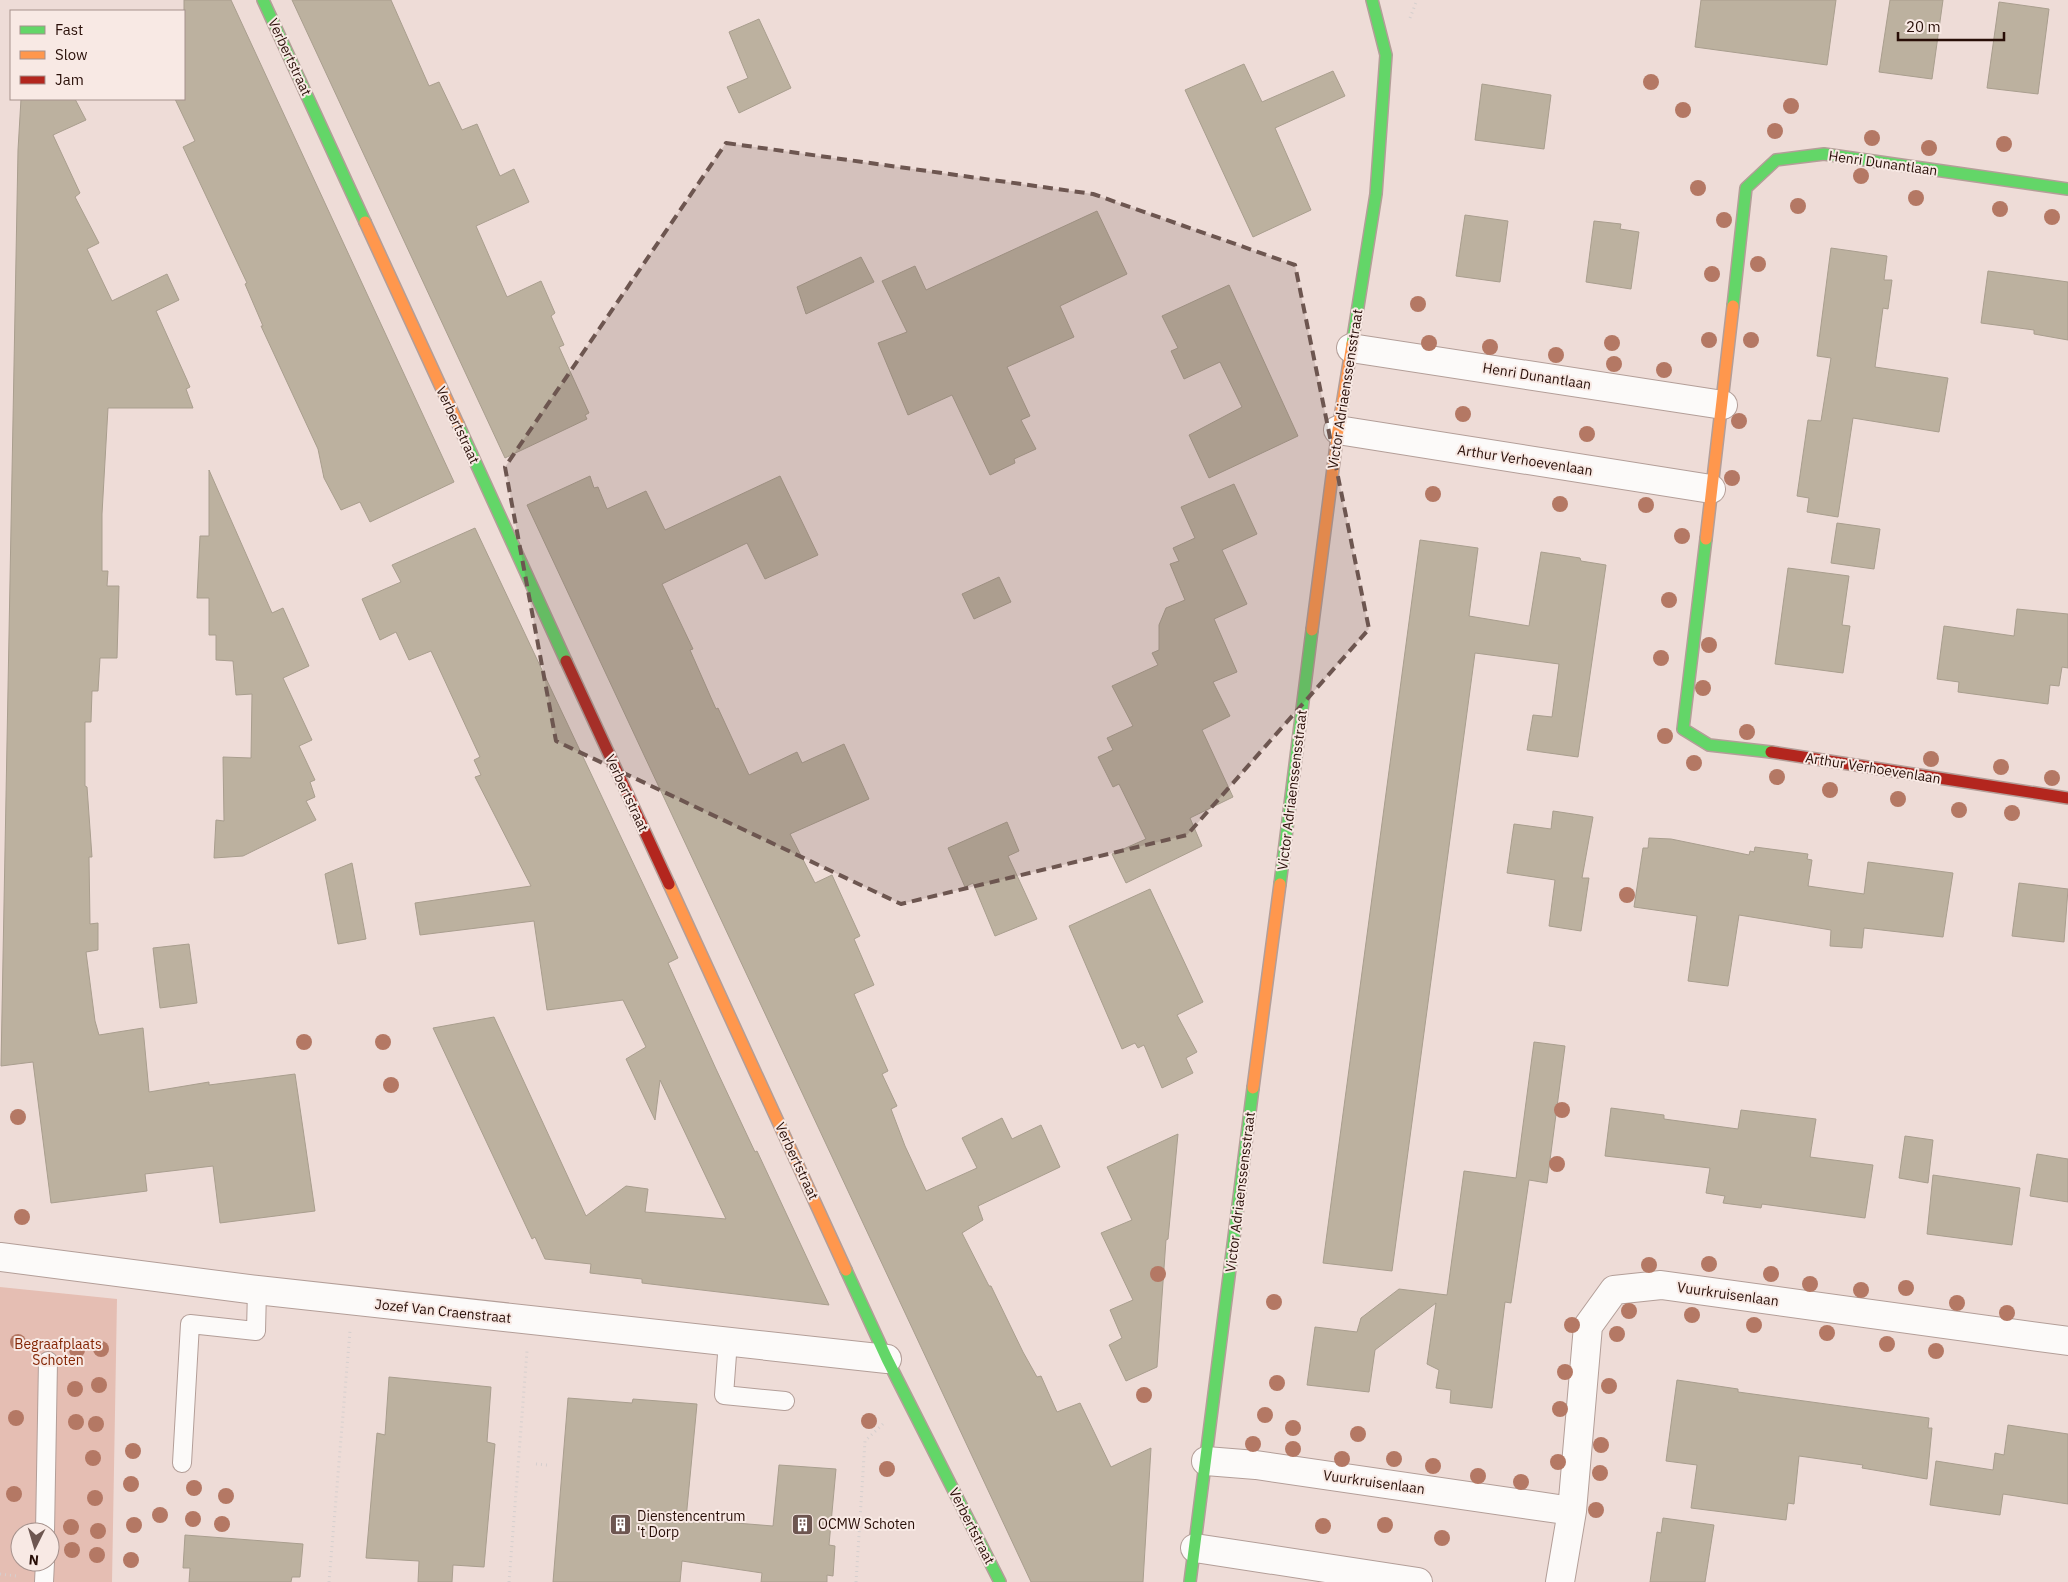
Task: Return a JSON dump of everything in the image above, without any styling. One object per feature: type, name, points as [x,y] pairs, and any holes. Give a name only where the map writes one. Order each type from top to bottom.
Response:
[{"type":"street","name":"Verbertstraat","points":[[264,0],[887,1359],[1000,1582]]},
{"type":"street","name":"Victor Adriaenssensstraat","points":[[1190,1582],[1338,430],[1376,194],[1386,55],[1372,0]]},
{"type":"street","name":"Henri Dunantlaan","points":[[1683,729],[1711,489],[1723,405],[1746,188],[1776,160],[1824,154],[2068,189]]},
{"type":"street","name":"Henri Dunantlaan","points":[[1351,348],[1723,405]]},
{"type":"street","name":"Arthur Verhoevenlaan","points":[[1338,430],[1711,489]]},
{"type":"street","name":"Arthur Verhoevenlaan","points":[[1683,729],[1709,744],[1754,749],[2068,798]]},
{"type":"street","name":"Jozef Van Craenstraat","points":[[0,1257],[257,1290],[887,1359]]},
{"type":"street","name":"Vuurkruisenlaan","points":[[1560,1582],[1572,1510],[1588,1326],[1614,1290],[1661,1285],[2068,1341]]},
{"type":"street","name":"Vuurkruisenlaan","points":[[1206,1461],[1256,1465],[1572,1510]]},
{"type":"street","points":[[1195,1548],[1418,1582]]},
{"type":"lane","points":[[182,1463],[190,1324],[256,1331],[257,1290]]},
{"type":"lane","points":[[728,1341],[724,1395],[785,1401]]},
{"type":"lane","points":[[45,1522],[48,1361]]},
{"type":"path","points":[[329,1582],[353,1301]]},
{"type":"path","points":[[509,1582],[530,1320]]},
{"type":"path","points":[[856,1582],[865,1441],[909,1401]]},
{"type":"path","points":[[536,1464],[547,1465]]},
{"type":"highlighted area","points":[[726,143],[1093,194],[1295,265],[1369,629],[1187,835],[901,904],[556,741],[505,467]]},
{"type":"green space","name":"Begraafplaats Schoten","points":[[0,1287],[117,1299],[112,1582],[0,1582]]},
{"type":"building","points":[[184,0],[231,0],[454,482],[370,522],[360,502],[341,510],[324,478],[318,449],[261,326],[263,326],[245,284],[247,283],[183,147],[195,141],[175,100],[185,100]]},
{"type":"building","points":[[292,0],[391,0],[429,86],[439,82],[462,130],[477,124],[500,176],[514,169],[529,202],[476,226],[507,297],[541,281],[555,313],[551,316],[564,345],[559,347],[589,413],[585,415],[587,419],[505,458]]},
{"type":"building","points":[[1701,0],[1836,0],[1827,65],[1695,47]]},
{"type":"building","points":[[1890,0],[1943,0],[1932,79],[1879,72]]},
{"type":"building","points":[[1999,2],[2049,9],[2038,94],[1987,88]]},
{"type":"building","points":[[759,19],[791,88],[739,113],[727,87],[748,78],[729,32]]},
{"type":"building","points":[[1244,64],[1262,102],[1333,71],[1345,96],[1275,128],[1311,210],[1253,237],[1185,90]]},
{"type":"building","points":[[1482,84],[1551,95],[1544,149],[1475,140]]},
{"type":"building","points":[[21,100],[76,100],[86,120],[53,135],[80,193],[75,197],[99,243],[87,249],[112,301],[167,274],[179,300],[156,311],[190,387],[186,389],[193,408],[108,408],[102,514],[102,571],[108,571],[107,586],[119,586],[117,658],[100,658],[98,691],[92,691],[91,722],[85,722],[85,786],[87,787],[92,857],[89,857],[90,924],[98,923],[98,950],[86,952],[95,1021],[99,1035],[143,1028],[149,1092],[209,1082],[209,1085],[295,1074],[315,1211],[220,1223],[213,1166],[145,1174],[147,1191],[51,1203],[33,1062],[1,1066],[18,150]]},
{"type":"building","points":[[1097,211],[1127,274],[1060,306],[1074,337],[1007,367],[1030,416],[1021,420],[1036,449],[1014,459],[1015,463],[990,475],[952,395],[908,415],[878,343],[907,332],[882,281],[915,266],[926,290]]},
{"type":"building","points":[[1465,215],[1508,221],[1500,282],[1456,276]]},
{"type":"building","points":[[1594,221],[1621,224],[1620,229],[1639,232],[1631,289],[1586,282]]},
{"type":"building","points":[[1831,248],[1887,256],[1884,280],[1892,280],[1888,309],[1883,308],[1875,367],[1948,378],[1939,432],[1853,418],[1838,517],[1807,512],[1809,498],[1797,496],[1808,420],[1821,421],[1831,358],[1817,356]]},
{"type":"building","points":[[861,257],[874,282],[806,314],[797,287]]},
{"type":"building","points":[[1988,271],[2068,282],[2068,340],[2034,334],[2034,330],[1981,323]]},
{"type":"building","points":[[1229,285],[1298,436],[1209,478],[1189,435],[1242,407],[1220,362],[1184,379],[1171,351],[1178,348],[1162,316]]},
{"type":"building","points":[[209,470],[272,613],[283,608],[309,666],[283,678],[312,740],[299,746],[315,780],[310,782],[315,797],[306,801],[316,820],[243,856],[214,858],[216,820],[224,821],[223,757],[251,758],[252,694],[236,695],[233,661],[216,660],[216,635],[209,635],[209,598],[197,598],[200,536],[209,536]]},
{"type":"building","points":[[590,476],[594,488],[598,487],[607,509],[646,491],[665,530],[780,476],[818,555],[765,579],[747,543],[662,584],[693,649],[690,650],[716,709],[718,708],[749,775],[797,752],[802,763],[844,744],[869,799],[790,834],[815,883],[832,875],[860,936],[854,939],[874,985],[854,994],[888,1071],[882,1074],[897,1106],[891,1109],[905,1146],[926,1191],[977,1168],[962,1138],[1002,1118],[1012,1139],[1041,1125],[1060,1167],[978,1206],[983,1220],[962,1233],[989,1286],[991,1286],[1023,1352],[1037,1377],[1041,1376],[1057,1412],[1080,1403],[1111,1467],[1151,1448],[1143,1582],[1031,1582],[527,505]]},
{"type":"building","points":[[1234,484],[1257,534],[1222,550],[1247,604],[1214,619],[1237,672],[1213,682],[1230,716],[1202,730],[1233,797],[1190,818],[1202,846],[1126,883],[1112,854],[1146,839],[1119,784],[1113,787],[1098,757],[1113,750],[1107,738],[1133,726],[1112,686],[1158,665],[1152,653],[1159,650],[1159,625],[1166,608],[1185,600],[1170,564],[1179,561],[1173,548],[1195,538],[1181,507]]},
{"type":"building","points":[[1837,523],[1880,529],[1874,569],[1831,563]]},
{"type":"building","points":[[475,528],[678,958],[668,963],[755,1152],[757,1151],[829,1305],[642,1283],[642,1279],[590,1273],[591,1264],[545,1259],[535,1237],[532,1239],[433,1028],[494,1017],[586,1216],[626,1186],[648,1189],[645,1212],[726,1219],[660,1080],[655,1120],[626,1059],[646,1047],[623,1000],[547,1010],[534,921],[420,935],[415,903],[531,886],[475,777],[481,775],[474,760],[480,757],[431,651],[409,660],[396,632],[380,640],[362,599],[401,582],[392,565]]},
{"type":"building","points":[[1420,540],[1478,548],[1469,616],[1529,626],[1541,552],[1580,558],[1581,561],[1606,565],[1578,757],[1527,750],[1533,715],[1552,717],[1559,664],[1475,653],[1392,1271],[1323,1263]]},
{"type":"building","points":[[1788,568],[1849,576],[1842,625],[1850,626],[1843,673],[1775,664]]},
{"type":"building","points":[[999,577],[1011,602],[974,619],[962,594]]},
{"type":"building","points":[[2017,609],[2068,614],[2068,668],[2062,667],[2059,686],[2050,685],[2048,704],[1958,692],[1959,682],[1937,679],[1944,626],[2014,636]]},
{"type":"building","points":[[1553,811],[1593,817],[1582,878],[1589,878],[1581,931],[1549,926],[1555,880],[1507,873],[1514,824],[1551,829]]},
{"type":"building","points":[[1007,822],[1019,851],[1008,856],[1037,919],[995,936],[973,883],[965,887],[948,848]]},
{"type":"building","points":[[1649,838],[1671,839],[1749,855],[1750,851],[1754,852],[1755,847],[1808,854],[1807,859],[1812,860],[1808,886],[1864,894],[1868,862],[1953,873],[1943,937],[1864,928],[1862,948],[1830,946],[1831,930],[1739,915],[1728,986],[1688,981],[1697,916],[1634,907],[1643,848],[1648,848]]},
{"type":"building","points":[[352,863],[366,939],[338,944],[325,874]]},
{"type":"building","points":[[2019,883],[2068,889],[2064,942],[2012,936]]},
{"type":"building","points":[[1150,889],[1203,1002],[1177,1015],[1197,1052],[1186,1058],[1193,1073],[1162,1088],[1144,1045],[1138,1048],[1135,1043],[1122,1049],[1069,926]]},
{"type":"building","points":[[189,944],[197,1003],[160,1008],[153,948]]},
{"type":"building","points":[[1534,1042],[1565,1046],[1547,1183],[1529,1180],[1511,1303],[1505,1302],[1492,1408],[1450,1403],[1451,1390],[1436,1388],[1439,1370],[1427,1364],[1436,1303],[1375,1350],[1369,1392],[1307,1385],[1315,1327],[1357,1332],[1361,1318],[1399,1289],[1447,1295],[1464,1171],[1516,1178]]},
{"type":"building","points":[[1611,1108],[1664,1115],[1664,1119],[1738,1129],[1741,1110],[1816,1119],[1810,1157],[1873,1165],[1865,1218],[1762,1204],[1761,1208],[1723,1203],[1725,1196],[1706,1193],[1710,1168],[1605,1156]]},
{"type":"building","points":[[1178,1134],[1168,1239],[1166,1240],[1157,1367],[1126,1381],[1109,1345],[1122,1338],[1110,1310],[1133,1300],[1101,1233],[1132,1220],[1107,1167]]},
{"type":"building","points":[[1905,1136],[1933,1140],[1928,1183],[1899,1178]]},
{"type":"building","points":[[2037,1154],[2068,1159],[2068,1202],[2030,1196]]},
{"type":"building","points":[[1933,1175],[2020,1188],[2012,1245],[1927,1234]]},
{"type":"building","points":[[389,1377],[491,1387],[487,1442],[495,1444],[484,1567],[453,1565],[452,1582],[418,1582],[419,1561],[366,1558],[377,1433],[385,1435]]},
{"type":"building","points":[[1677,1380],[1738,1389],[1738,1392],[1929,1418],[1928,1428],[1932,1428],[1927,1479],[1862,1468],[1863,1465],[1799,1456],[1794,1504],[1788,1503],[1786,1520],[1691,1508],[1697,1465],[1666,1461]]},
{"type":"building","name":"Dienstencentrum 't Dorp","points":[[568,1398],[632,1403],[633,1399],[697,1404],[686,1519],[773,1526],[779,1465],[836,1469],[829,1545],[835,1546],[833,1576],[827,1575],[827,1582],[761,1582],[762,1573],[682,1561],[680,1582],[553,1582]]},
{"type":"building","points":[[2008,1425],[2068,1434],[2068,1504],[2003,1494],[2000,1515],[1930,1505],[1936,1461],[1993,1470],[1995,1453],[2004,1455]]},
{"type":"building","points":[[1663,1518],[1714,1525],[1705,1582],[1650,1582],[1657,1532],[1661,1533]]},
{"type":"building","points":[[185,1535],[303,1544],[300,1577],[292,1577],[291,1582],[189,1582],[190,1568],[183,1568]]},
{"type":"traffic: fast","points":[[263,0],[365,222]]},
{"type":"traffic: fast","points":[[1352,344],[1376,194],[1386,55],[1372,0]]},
{"type":"traffic: fast","points":[[1733,306],[1746,188],[1776,160],[1824,154],[2068,189]]},
{"type":"traffic: fast","points":[[458,424],[566,661]]},
{"type":"traffic: fast","points":[[1706,539],[1683,729],[1709,745],[1771,752]]},
{"type":"traffic: fast","points":[[1280,884],[1312,630]]},
{"type":"traffic: fast","points":[[1190,1582],[1253,1088]]},
{"type":"traffic: fast","points":[[846,1270],[887,1359],[1000,1582]]},
{"type":"traffic: slow","points":[[365,222],[458,424]]},
{"type":"traffic: slow","points":[[1706,539],[1733,306]]},
{"type":"traffic: slow","points":[[1312,630],[1338,430],[1352,344]]},
{"type":"traffic: slow","points":[[669,884],[846,1270]]},
{"type":"traffic: slow","points":[[1253,1088],[1280,884]]},
{"type":"traffic: jam","points":[[566,661],[669,884]]},
{"type":"traffic: jam","points":[[1771,752],[2068,798]]},
{"type":"place","name":"Dienstencentrum 't Dorp","points":[[621,1524]]},
{"type":"place","name":"OCMW Schoten","points":[[802,1524]]}]
